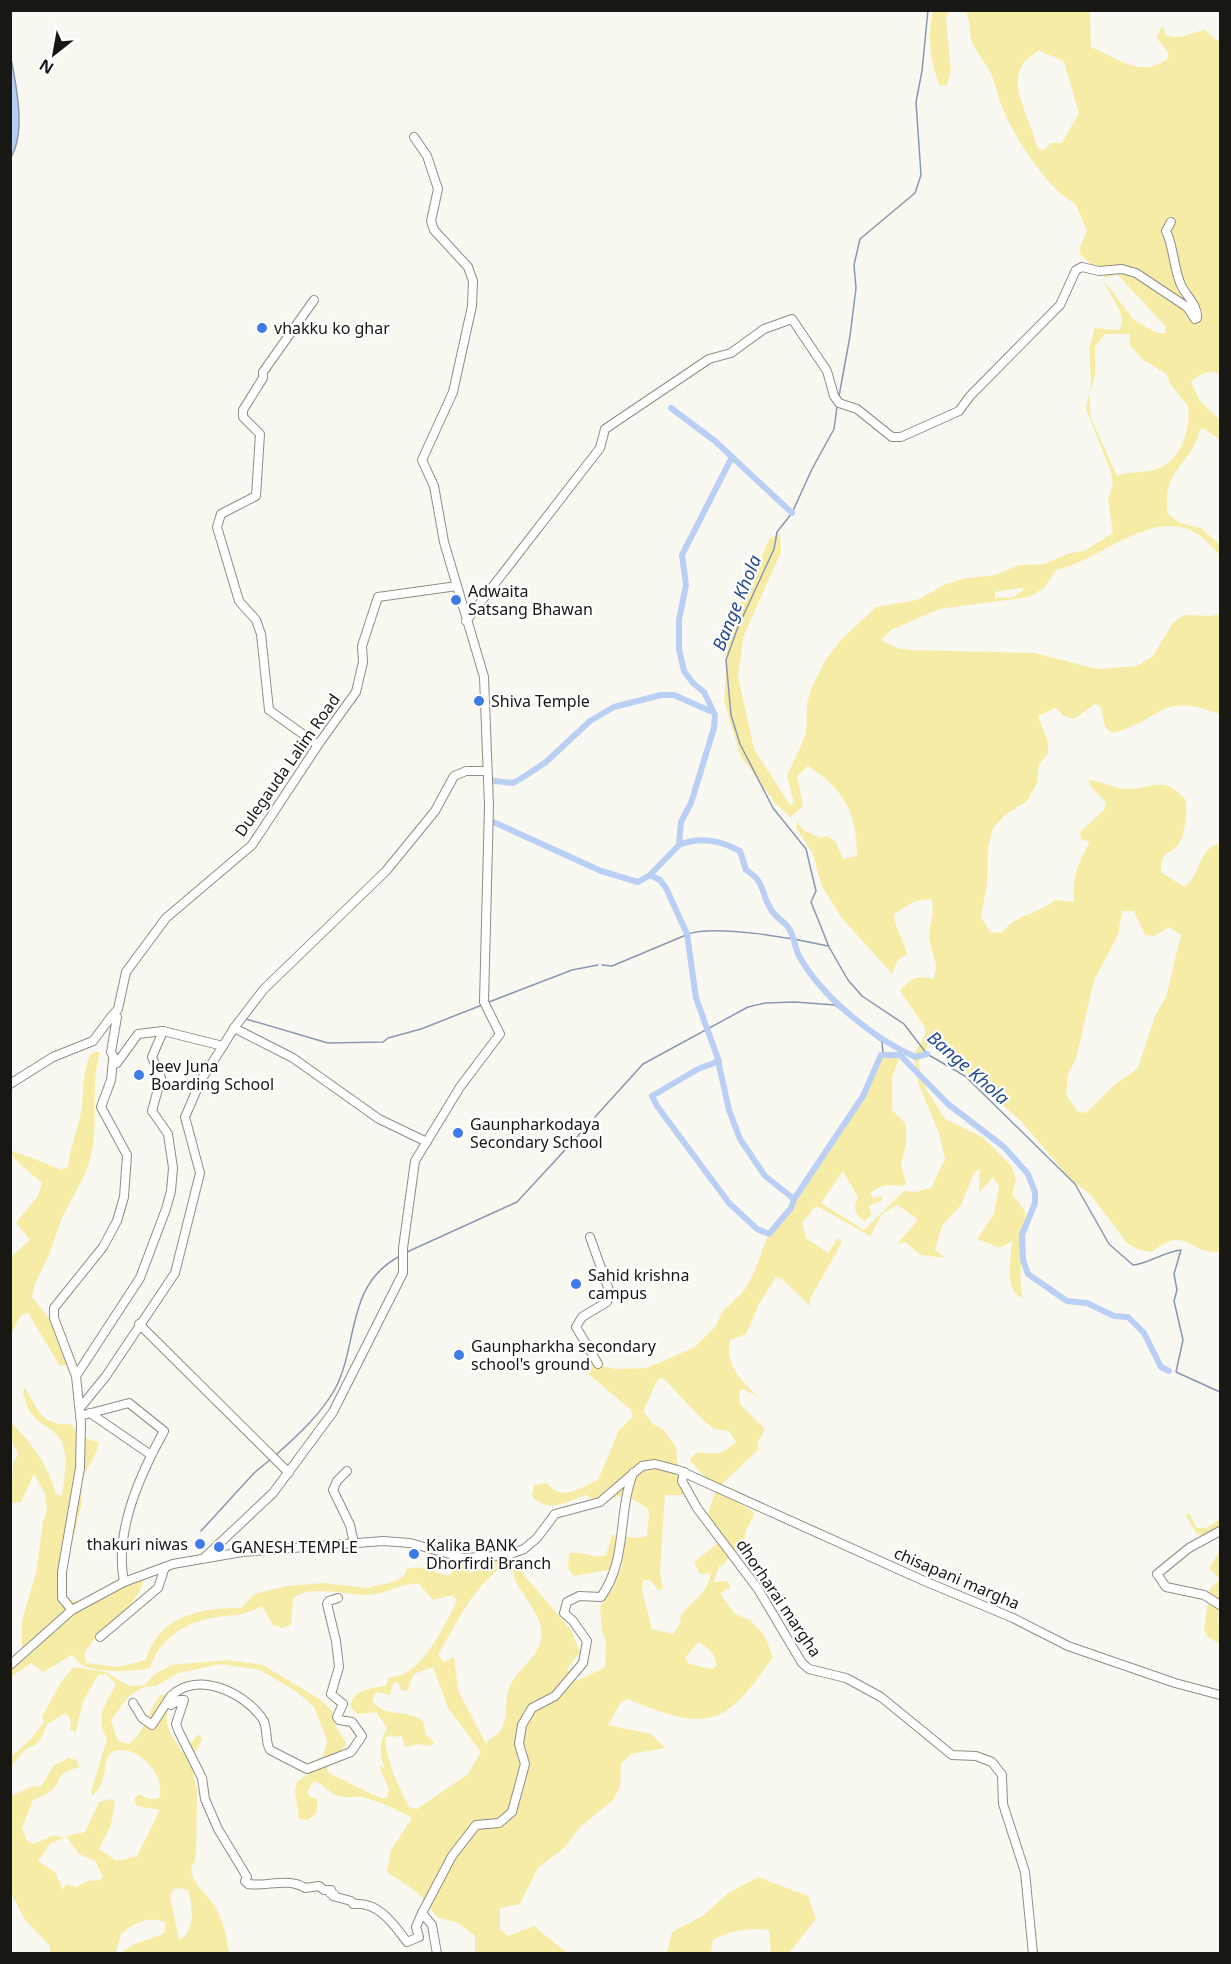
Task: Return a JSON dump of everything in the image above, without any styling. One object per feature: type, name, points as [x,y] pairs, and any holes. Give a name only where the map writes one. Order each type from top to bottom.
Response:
[{"type":"street","points":[[204,1558],[273,1493],[333,1412],[403,1273],[415,1161],[460,1087],[500,1034],[484,1002],[489,805],[484,677],[444,542],[434,486],[422,460],[453,392],[472,306],[473,281],[468,267],[434,230],[431,221],[438,189],[427,156],[414,137]]},
{"type":"street","points":[[466,621],[600,448],[605,429],[709,359],[731,353],[764,329],[792,319],[827,372],[834,396],[839,403],[857,410],[892,437],[901,437],[959,411],[970,396],[1060,304],[1076,270],[1082,267],[1099,272],[1122,269],[1136,273],[1187,307],[1197,318],[1198,312],[1180,283],[1173,262],[1166,231],[1171,222]]},
{"type":"street","points":[[314,300],[263,372],[263,378],[243,410],[243,417],[260,434],[256,496],[221,514],[217,527],[239,602],[256,620],[261,634],[269,710],[318,745]]},
{"type":"street","name":"Dulegauda Lalim Road","points":[[111,1017],[118,1009],[126,972],[166,918],[252,845],[356,692],[363,662],[362,646],[378,597],[457,586]]},
{"type":"street","points":[[80,1412],[175,1273],[200,1173],[185,1118],[201,1080],[234,1028],[264,989],[386,871],[435,811],[453,776],[466,771],[486,771]]},
{"type":"street","points":[[10,1084],[53,1057],[93,1041],[111,1017],[117,1017],[111,1052],[114,1060],[111,1080],[101,1107],[127,1155],[124,1197],[117,1221],[103,1247],[54,1308],[54,1318],[76,1376],[80,1412],[80,1468],[62,1572],[62,1598],[72,1610]]},
{"type":"street","points":[[234,1028],[293,1058],[388,1124],[427,1142]]},
{"type":"street","points":[[114,1060],[117,1062],[122,1058],[138,1034],[163,1031],[223,1046]]},
{"type":"street","points":[[76,1376],[140,1278],[171,1191],[173,1168],[168,1134],[152,1111],[161,1078],[152,1057],[163,1031]]},
{"type":"street","points":[[590,1237],[610,1293],[607,1302],[582,1317],[576,1327],[598,1364]]},
{"type":"street","points":[[140,1324],[289,1473]]},
{"type":"street","points":[[80,1412],[90,1413],[129,1403],[164,1431],[142,1473],[124,1533],[120,1563],[124,1582]]},
{"type":"street","points":[[90,1413],[151,1455]]},
{"type":"street","name":"chisapani margha","points":[[634,1470],[655,1464],[685,1473],[911,1576],[1003,1614],[1068,1646],[1175,1683],[1221,1695]]},
{"type":"street","points":[[10,1665],[72,1610],[124,1582],[165,1567],[242,1552],[354,1543],[410,1543],[464,1558],[508,1555],[524,1549],[537,1538],[555,1514],[600,1502],[634,1470]]},
{"type":"street","points":[[171,1696],[171,1705],[184,1700],[176,1724],[202,1778],[205,1798],[218,1829],[237,1864],[247,1877],[245,1881],[248,1884],[286,1882],[305,1888],[319,1886],[324,1890],[331,1890],[330,1893],[334,1894],[333,1896],[351,1901],[353,1904],[364,1903],[388,1916],[406,1942],[419,1937],[416,1927],[452,1856],[476,1825],[499,1823],[512,1812],[525,1764],[519,1744],[522,1725],[532,1708],[555,1696],[583,1663],[587,1641],[573,1621],[564,1613],[567,1602],[579,1596],[601,1597],[614,1580],[627,1490],[634,1470]]},
{"type":"street","points":[[347,1471],[337,1481],[333,1490],[350,1525],[354,1543]]},
{"type":"street","name":"dhorharai margha","points":[[685,1473],[682,1481],[697,1508],[759,1589],[802,1663],[809,1669],[846,1678],[872,1693],[952,1755],[976,1756],[992,1762],[1002,1775],[1003,1804],[1024,1872],[1033,1953]]},
{"type":"street","points":[[1221,1531],[1190,1548],[1157,1574],[1166,1587],[1204,1595],[1221,1605]]},
{"type":"street","points":[[100,1637],[158,1588],[165,1567]]},
{"type":"street","points":[[133,1703],[142,1718],[152,1725],[177,1690],[206,1684],[227,1689],[262,1719],[270,1750],[307,1769],[351,1752],[362,1736],[352,1722],[339,1720],[337,1717],[343,1704],[340,1699],[331,1694],[339,1667],[336,1641],[327,1604],[328,1600],[338,1598]]},
{"type":"street","points":[[422,1913],[432,1925],[436,1953]]},
{"type":"shaded area","points":[[933,11],[949,11],[946,17],[951,71],[947,85],[940,86],[930,49]]},
{"type":"shaded area","points":[[965,11],[1090,11],[1091,47],[1139,67],[1159,64],[1169,57],[1168,52],[1156,37],[1163,26],[1166,35],[1172,37],[1182,37],[1205,30],[1217,41],[1220,38],[1220,374],[1205,373],[1191,382],[1200,401],[1220,420],[1220,440],[1203,428],[1200,430],[1190,453],[1172,477],[1167,499],[1168,514],[1180,523],[1201,528],[1220,545],[1220,555],[1192,531],[1176,526],[1159,527],[1141,532],[1089,558],[1056,570],[1044,588],[1029,597],[939,609],[891,630],[881,640],[897,648],[911,650],[1035,653],[1097,669],[1137,666],[1153,656],[1173,623],[1184,615],[1212,616],[1220,613],[1220,714],[1184,705],[1172,706],[1129,728],[1112,733],[1105,727],[1101,707],[1095,704],[1074,719],[1064,716],[1056,708],[1038,716],[1048,742],[1048,753],[1039,765],[1037,783],[1027,801],[1005,815],[993,828],[988,848],[987,884],[981,917],[990,932],[1002,933],[1020,918],[1055,900],[1074,902],[1077,870],[1090,842],[1081,839],[1080,832],[1104,810],[1106,802],[1091,787],[1089,780],[1127,789],[1165,785],[1171,787],[1185,799],[1185,827],[1182,838],[1177,847],[1164,856],[1161,864],[1161,872],[1184,887],[1194,876],[1207,851],[1220,843],[1220,1252],[1201,1249],[1180,1240],[1172,1240],[1152,1252],[1137,1249],[1127,1243],[1091,1195],[1071,1180],[1022,1122],[956,1063],[934,1037],[918,1063],[926,1089],[945,1119],[984,1138],[1012,1167],[1016,1180],[1012,1194],[1025,1211],[1020,1277],[1023,1298],[1017,1294],[1010,1281],[1012,1241],[1000,1248],[977,1239],[994,1214],[999,1186],[993,1177],[979,1193],[980,1168],[974,1173],[961,1205],[942,1226],[935,1250],[946,1258],[921,1255],[905,1242],[897,1244],[918,1220],[898,1205],[883,1213],[870,1236],[819,1207],[815,1207],[802,1223],[806,1238],[828,1253],[838,1238],[842,1242],[810,1299],[810,1306],[781,1278],[776,1277],[759,1304],[746,1334],[730,1340],[729,1349],[736,1372],[759,1397],[743,1389],[739,1391],[740,1404],[765,1429],[757,1443],[759,1449],[721,1485],[733,1500],[754,1512],[745,1537],[723,1565],[719,1566],[714,1582],[728,1581],[730,1588],[720,1593],[735,1614],[750,1620],[764,1635],[773,1657],[740,1699],[726,1711],[711,1717],[695,1719],[677,1716],[627,1699],[621,1702],[608,1725],[651,1734],[665,1748],[631,1754],[621,1764],[620,1787],[613,1800],[580,1827],[564,1848],[538,1868],[520,1904],[500,1908],[500,1929],[508,1936],[534,1926],[567,1953],[475,1953],[475,1936],[458,1923],[437,1917],[417,1892],[387,1872],[391,1850],[412,1818],[400,1811],[368,1799],[338,1796],[314,1781],[307,1792],[310,1797],[317,1799],[317,1812],[308,1820],[299,1819],[295,1791],[297,1782],[319,1766],[327,1743],[314,1707],[297,1692],[260,1670],[221,1664],[178,1673],[156,1686],[144,1687],[129,1696],[111,1720],[117,1740],[128,1744],[134,1740],[162,1694],[168,1696],[167,1725],[182,1752],[199,1734],[202,1739],[191,1762],[197,1790],[196,1853],[195,1862],[191,1866],[196,1883],[214,1905],[220,1917],[229,1953],[121,1953],[132,1945],[163,1934],[166,1927],[164,1922],[147,1920],[121,1934],[116,1953],[51,1953],[49,1945],[25,1920],[11,1893],[11,1796],[33,1786],[41,1787],[54,1765],[69,1758],[76,1760],[80,1767],[65,1772],[52,1790],[33,1800],[22,1828],[27,1841],[33,1844],[55,1835],[64,1838],[51,1843],[38,1861],[55,1872],[63,1890],[66,1884],[76,1887],[88,1881],[101,1880],[103,1877],[95,1861],[79,1854],[66,1836],[85,1832],[99,1802],[110,1799],[115,1801],[111,1825],[99,1849],[117,1861],[137,1856],[160,1810],[137,1806],[134,1800],[138,1794],[150,1799],[159,1798],[160,1788],[153,1769],[137,1754],[128,1751],[119,1750],[111,1753],[106,1761],[102,1783],[93,1795],[91,1792],[107,1739],[102,1724],[103,1711],[116,1684],[106,1674],[98,1675],[83,1701],[76,1732],[70,1730],[71,1721],[66,1713],[47,1724],[41,1739],[34,1746],[27,1748],[11,1766],[11,1757],[30,1740],[44,1722],[42,1717],[60,1684],[73,1667],[106,1672],[129,1686],[136,1686],[145,1685],[154,1675],[171,1665],[227,1660],[263,1665],[321,1700],[332,1711],[336,1727],[346,1742],[330,1763],[327,1772],[380,1798],[387,1798],[389,1789],[379,1766],[385,1769],[381,1748],[387,1728],[376,1712],[357,1714],[350,1706],[352,1700],[359,1693],[386,1686],[391,1677],[410,1671],[434,1643],[457,1601],[453,1595],[433,1600],[419,1584],[405,1585],[372,1595],[327,1591],[307,1592],[293,1599],[291,1625],[282,1628],[273,1625],[262,1606],[241,1614],[198,1621],[180,1630],[165,1642],[150,1668],[106,1671],[82,1665],[72,1655],[43,1672],[31,1663],[11,1677],[11,1666],[22,1656],[22,1621],[36,1573],[43,1521],[47,1511],[45,1494],[34,1474],[21,1502],[11,1503],[13,1464],[18,1454],[11,1440],[10,1422],[38,1455],[49,1473],[56,1494],[62,1496],[65,1471],[63,1445],[54,1432],[31,1413],[23,1392],[25,1388],[38,1410],[47,1419],[61,1424],[71,1424],[82,1436],[99,1442],[96,1453],[82,1479],[81,1507],[69,1555],[67,1600],[88,1602],[144,1578],[134,1600],[90,1644],[84,1655],[87,1663],[118,1667],[146,1660],[160,1633],[171,1624],[197,1612],[241,1608],[254,1594],[287,1586],[324,1583],[367,1588],[393,1582],[403,1577],[407,1569],[414,1568],[424,1568],[448,1576],[463,1561],[471,1573],[500,1558],[522,1564],[523,1574],[571,1630],[580,1652],[567,1669],[577,1681],[605,1667],[606,1641],[602,1632],[600,1607],[613,1588],[623,1563],[616,1559],[609,1570],[574,1576],[568,1568],[569,1554],[606,1555],[612,1535],[637,1538],[647,1536],[649,1513],[647,1508],[632,1499],[619,1496],[598,1502],[585,1495],[551,1505],[544,1504],[532,1496],[534,1485],[547,1483],[552,1489],[565,1493],[598,1480],[619,1430],[633,1417],[631,1410],[579,1366],[587,1363],[616,1369],[647,1368],[695,1347],[715,1327],[723,1311],[743,1292],[753,1275],[769,1233],[793,1206],[866,1094],[883,1056],[881,1049],[899,1059],[892,1077],[892,1110],[906,1124],[906,1145],[901,1165],[906,1183],[904,1186],[885,1186],[874,1190],[870,1194],[873,1198],[881,1196],[883,1200],[869,1206],[871,1215],[865,1221],[857,1213],[855,1205],[858,1197],[843,1171],[821,1203],[864,1230],[904,1191],[916,1192],[931,1188],[945,1159],[939,1133],[919,1085],[915,1068],[914,1054],[925,1035],[925,1027],[900,991],[914,979],[922,977],[933,979],[936,962],[929,937],[933,913],[931,899],[915,901],[894,914],[907,954],[898,960],[892,974],[841,917],[821,884],[813,854],[796,828],[797,821],[803,830],[821,838],[827,836],[835,841],[843,859],[857,856],[851,815],[839,793],[808,766],[797,776],[803,807],[790,817],[775,803],[740,755],[724,701],[726,670],[724,633],[752,581],[769,539],[780,534],[781,552],[744,635],[738,676],[754,749],[790,805],[794,803],[787,776],[806,734],[807,704],[811,689],[825,661],[840,641],[876,607],[917,600],[946,584],[967,578],[995,575],[1019,565],[1044,564],[1070,553],[1084,551],[1113,533],[1108,499],[1113,484],[1111,472],[1086,409],[1091,382],[1089,348],[1095,328],[1119,330],[1122,323],[1120,311],[1101,277],[1134,320],[1157,333],[1165,333],[1166,327],[1117,274],[1106,278],[1080,254],[1080,247],[1087,231],[1075,203],[1054,187],[1033,162],[1015,134],[1001,105],[991,74],[972,42]],"holes":[[[1040,50],[1064,62],[1079,113],[1062,143],[1051,143],[1043,151],[1037,147],[1019,94],[1020,70],[1027,59]],[[1105,334],[1130,334],[1129,344],[1141,358],[1166,374],[1171,385],[1188,406],[1189,415],[1183,442],[1168,463],[1155,470],[1117,476],[1091,418],[1089,394],[1095,376],[1095,347]],[[1025,589],[1013,597],[995,598],[995,592]],[[1122,911],[1134,911],[1145,935],[1154,936],[1169,927],[1181,935],[1166,997],[1155,1016],[1138,1068],[1113,1086],[1086,1113],[1077,1111],[1066,1094],[1068,1074],[1076,1059],[1094,980],[1118,935]],[[663,1378],[703,1420],[714,1429],[729,1431],[736,1442],[718,1453],[695,1454],[690,1461],[716,1489],[707,1517],[722,1540],[694,1562],[700,1574],[710,1573],[709,1579],[704,1591],[681,1615],[680,1624],[673,1634],[652,1629],[642,1590],[643,1580],[650,1580],[658,1590],[663,1589],[660,1572],[665,1495],[687,1495],[678,1475],[676,1447],[664,1430],[653,1424],[643,1411],[658,1379]],[[498,1570],[512,1570],[514,1578],[536,1613],[541,1628],[541,1637],[536,1652],[515,1677],[509,1689],[502,1728],[486,1744],[458,1690],[454,1657],[444,1662],[438,1655],[464,1610],[480,1588]],[[698,1642],[711,1651],[717,1666],[711,1669],[689,1664],[685,1658]],[[433,1667],[448,1708],[481,1752],[468,1774],[417,1809],[409,1807],[397,1782],[390,1764],[385,1737],[402,1736],[405,1747],[418,1744],[430,1746],[435,1743],[425,1734],[424,1722],[410,1715],[383,1710],[372,1700],[376,1692],[390,1695],[393,1684],[398,1682],[401,1690],[407,1691],[414,1674]],[[179,1888],[188,1890],[192,1910],[188,1931],[179,1940],[170,1895],[174,1889]]]},
{"type":"shaded area","points":[[100,1052],[95,1080],[92,1152],[86,1172],[66,1210],[35,1284],[32,1297],[49,1318],[68,1365],[60,1366],[28,1313],[21,1315],[11,1334],[11,1257],[30,1240],[16,1223],[38,1196],[42,1183],[19,1163],[11,1151],[61,1170],[68,1167],[81,1113],[87,1063],[90,1055]]},
{"type":"shaded area","points":[[1189,1513],[1197,1528],[1207,1528],[1220,1519],[1220,1526],[1203,1536],[1197,1534],[1186,1516]]},
{"type":"shaded area","points":[[1220,1551],[1220,1579],[1209,1568]]},
{"type":"shaded area","points":[[1220,1579],[1218,1611],[1220,1644],[1208,1637],[1204,1629],[1210,1589]]},
{"type":"shaded area","points":[[758,1877],[808,1896],[816,1919],[789,1953],[771,1953],[769,1930],[754,1929],[733,1932],[713,1940],[711,1953],[667,1953],[672,1932],[703,1916],[727,1894]]},
{"type":"water","points":[[10,52],[17,91],[19,120],[16,146],[11,157]]},
{"type":"waterway","name":"Bange Khola","points":[[839,396],[850,336],[856,288],[854,265],[860,239],[915,193],[921,175],[916,102],[922,71],[928,10]]},
{"type":"waterway","name":"Bange Khola","points":[[837,407],[834,429],[792,513],[777,532],[774,549],[738,627],[726,660],[731,715],[740,744],[773,808],[806,849],[816,891],[811,902],[829,947],[848,980],[862,996],[904,1024],[927,1054],[965,1076],[1075,1184],[1109,1244],[1133,1265],[1181,1250],[1174,1274],[1177,1290],[1174,1301],[1183,1340],[1176,1372],[1220,1392]]},
{"type":"waterway","points":[[671,408],[715,441],[792,513]]},
{"type":"waterway","points":[[489,820],[601,871],[638,882],[650,875],[679,845],[681,822],[691,803],[714,728],[715,715],[704,692],[684,671],[679,649],[679,620],[686,585],[682,555],[732,457]]},
{"type":"waterway","points":[[486,780],[513,783],[522,778],[546,762],[590,721],[614,707],[661,695],[674,695],[710,711]]},
{"type":"waterway","points":[[679,845],[710,840],[740,851],[746,870],[760,884],[772,911],[788,927],[799,956],[821,986],[850,1015],[882,1039],[915,1057],[927,1054]]},
{"type":"waterway","points":[[650,875],[660,880],[666,888],[687,934],[696,998],[717,1056],[729,1110],[740,1139],[765,1176],[794,1199],[863,1096],[881,1055],[900,1055],[948,1104],[1004,1147],[1028,1174],[1035,1192],[1035,1203],[1022,1235],[1023,1260],[1028,1274],[1067,1301],[1087,1303],[1114,1316],[1128,1317],[1144,1333],[1161,1367],[1169,1371]]},
{"type":"waterway","points":[[688,934],[701,931],[737,932],[778,936],[828,946]]},
{"type":"waterway","points":[[602,965],[612,966],[686,935]]},
{"type":"waterway","points":[[489,1002],[572,970],[598,965]]},
{"type":"waterway","points":[[595,1117],[643,1064],[748,1007],[765,1003],[795,1002],[835,1005],[882,1042],[883,1053]]},
{"type":"waterway","points":[[246,1019],[328,1043],[383,1042],[388,1038],[421,1029],[482,1005]]},
{"type":"waterway","points":[[10,1026],[10,1063]]},
{"type":"waterway","points":[[719,1061],[698,1069],[652,1096],[657,1106],[729,1203],[757,1229],[769,1234],[791,1208],[794,1199]]},
{"type":"waterway","points":[[407,1252],[517,1202],[589,1124]]},
{"type":"waterway","points":[[277,1454],[309,1424],[335,1389],[348,1353],[362,1299],[370,1283],[382,1268],[400,1256]]},
{"type":"waterway","points":[[201,1531],[254,1473],[271,1459]]},
{"type":"place","name":"vhakku ko ghar","points":[[262,328]]},
{"type":"place","name":"Adwaita Satsang Bhawan","points":[[456,600]]},
{"type":"place","name":"Shiva Temple","points":[[479,701]]},
{"type":"place","name":"Jeev Juna Boarding School","points":[[139,1075]]},
{"type":"place","name":"Gaunpharkodaya Secondary School","points":[[458,1133]]},
{"type":"place","name":"Sahid krishna campus","points":[[576,1284]]},
{"type":"place","name":"Gaunpharkha secondary school's ground","points":[[459,1355]]},
{"type":"place","name":"thakuri niwas","points":[[200,1544]]},
{"type":"place","name":"GANESH TEMPLE","points":[[219,1547]]},
{"type":"place","name":"Kalika BANK Dhorfirdi Branch","points":[[414,1554]]}]
